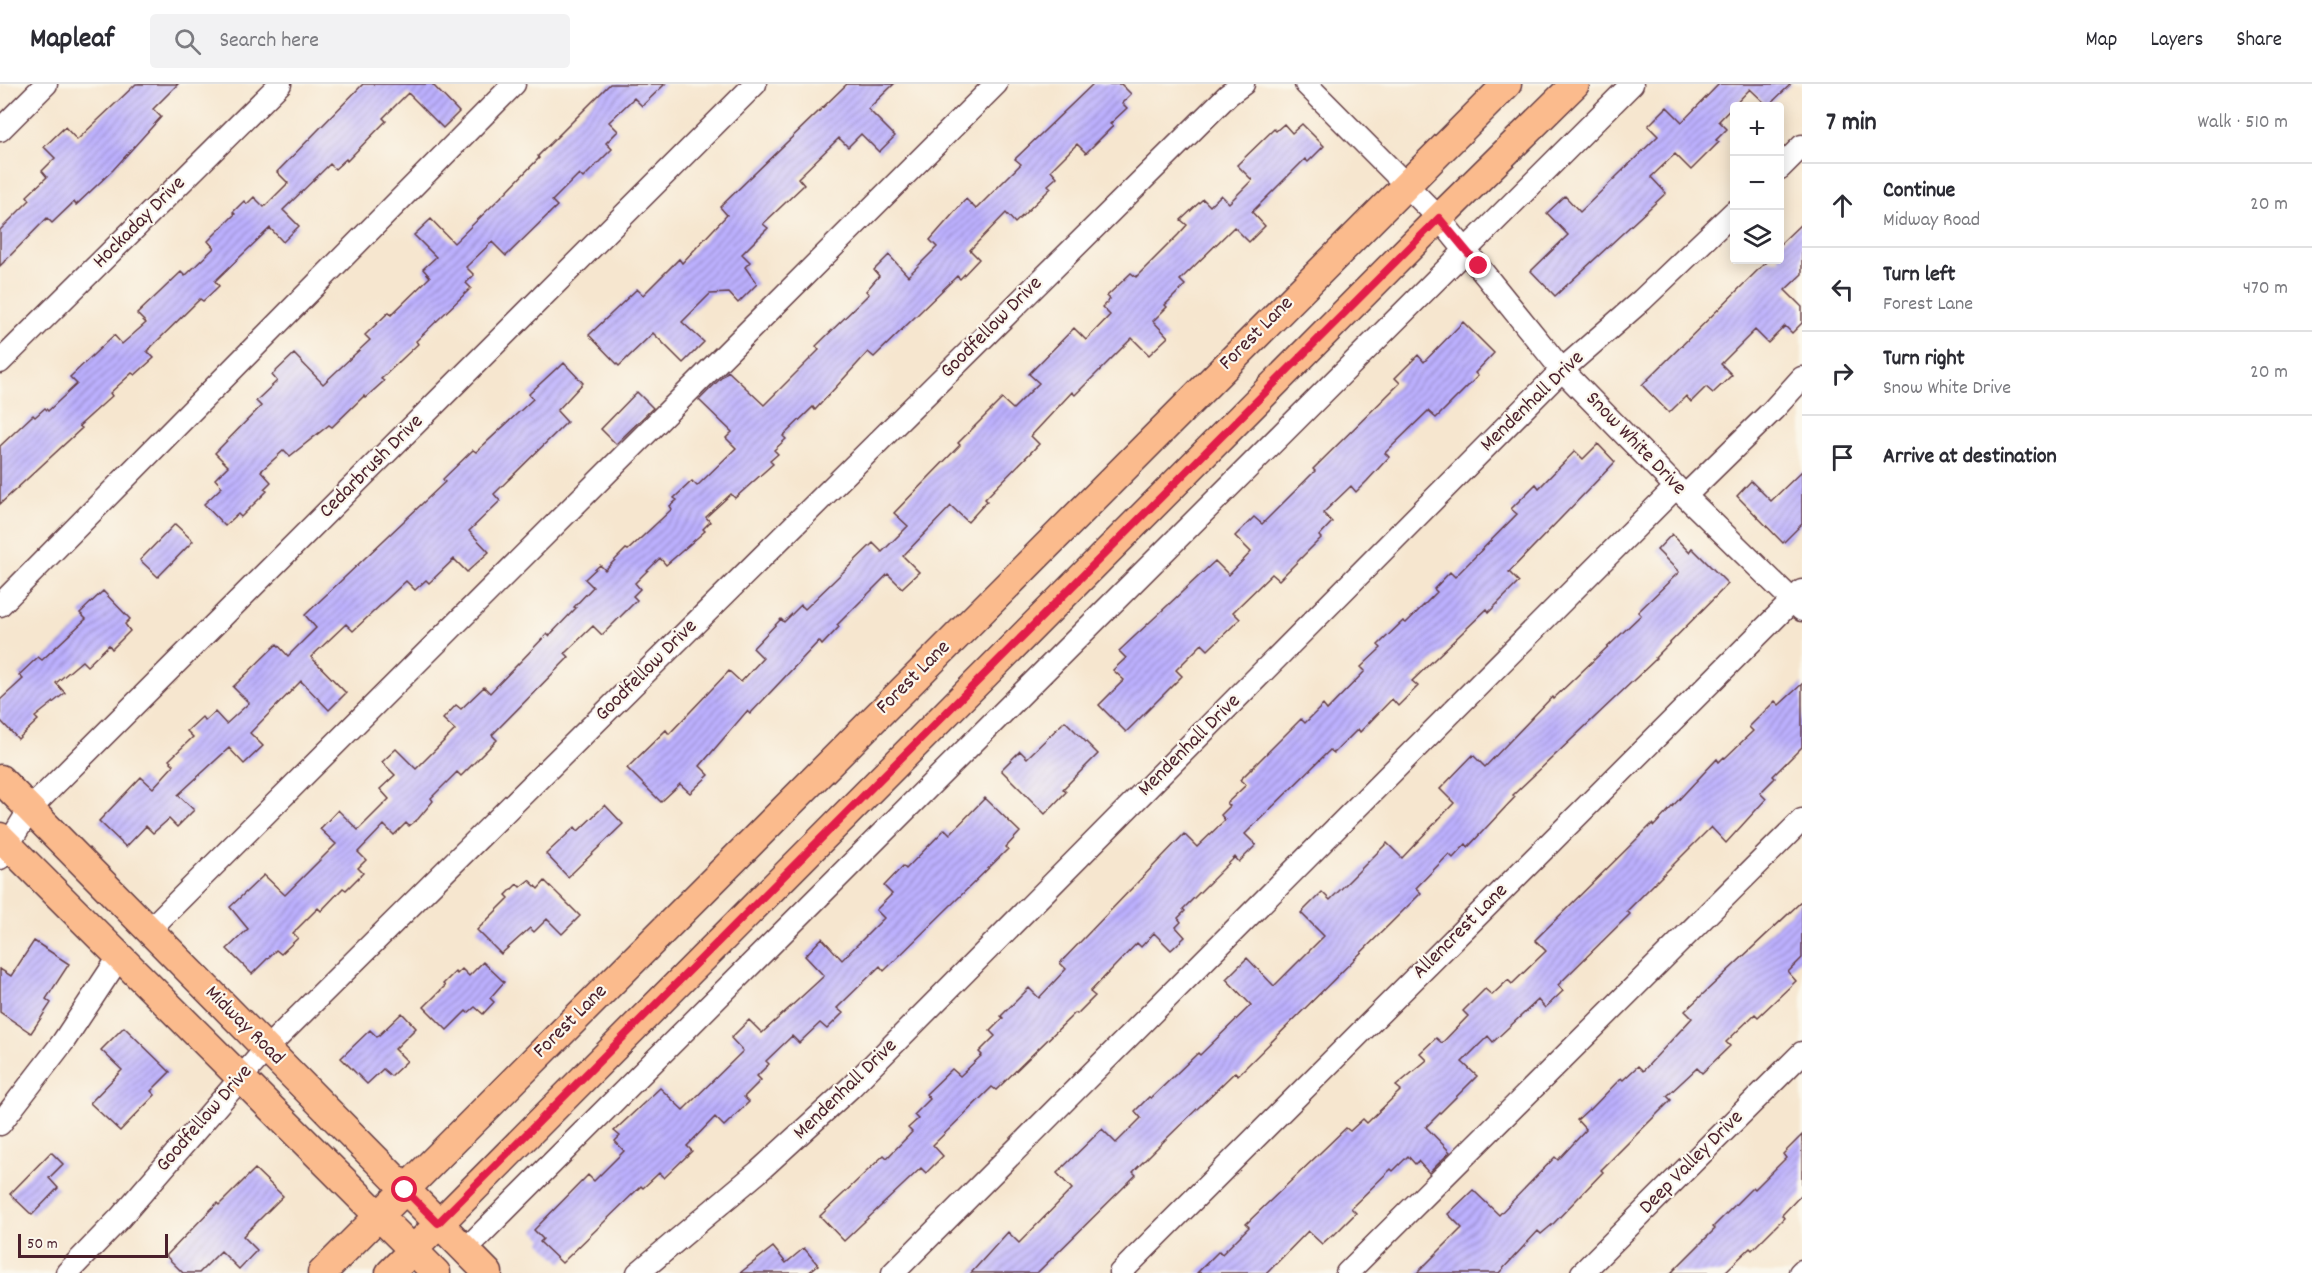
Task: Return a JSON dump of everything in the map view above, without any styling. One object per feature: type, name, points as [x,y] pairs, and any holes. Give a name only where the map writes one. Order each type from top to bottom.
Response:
[{"type":"main road","name":"Forest Lane","points":[[322,1273],[1507,84]]},
{"type":"main road","points":[[390,1273],[1575,84]]},
{"type":"main road","name":"Midway Road","points":[[0,779],[488,1273]]},
{"type":"main road","name":"Midway Road","points":[[3,847],[120,956],[436,1273]]},
{"type":"street","points":[[0,130],[46,84]]},
{"type":"street","name":"Hockaday Drive","points":[[0,362],[280,84]]},
{"type":"street","points":[[0,605],[514,84]]},
{"type":"street","name":"Cedarbrush Drive","points":[[3,847],[30,809],[755,84]]},
{"type":"street","points":[[149,930],[996,84]]},
{"type":"street","name":"Goodfellow Drive","points":[[68,1273],[120,1218],[266,1049],[1228,95],[1243,84]]},
{"type":"street","name":"Snow White Drive","points":[[1306,84],[1439,218],[1562,370],[1681,491],[1799,601]]},
{"type":"street","points":[[465,1250],[1632,84]]},
{"type":"street","points":[[1784,163],[1802,146]]},
{"type":"street","name":"Mendenhall Drive","points":[[638,1273],[758,1172],[851,1087],[1562,370],[1642,300],[1730,216]]},
{"type":"street","points":[[892,1273],[1681,491],[1773,410],[1802,378]]},
{"type":"street","name":"Allencrest Lane","points":[[1120,1273],[1799,601]]},
{"type":"street","points":[[1347,1273],[1802,820]]},
{"type":"street","points":[[0,1124],[63,1042],[120,956]]},
{"type":"street","name":"Deep Valley Drive","points":[[1582,1273],[1802,1053]]},
{"type":"building","points":[[136,84],[178,84],[153,109],[161,117],[113,170],[76,205],[74,202],[52,223],[47,218],[0,266],[0,230],[30,200],[27,196],[47,177],[42,171],[55,158],[44,147],[65,127],[77,140]]},
{"type":"building","points":[[363,84],[432,84],[459,112],[443,128],[408,93],[383,118],[386,121],[347,161],[346,159],[335,169],[330,164],[283,210],[299,226],[283,242],[270,228],[215,281],[219,286],[203,301],[200,299],[147,351],[154,358],[135,375],[132,373],[110,393],[112,396],[79,426],[82,428],[0,504],[0,446],[33,415],[35,417],[45,408],[48,411],[77,384],[70,377],[114,335],[122,344],[146,323],[137,314],[181,272],[185,276],[214,248],[208,241],[235,214],[233,212],[244,201],[247,204],[254,197],[264,207],[288,183],[277,172]]},
{"type":"building","points":[[610,84],[665,84],[642,106],[634,98],[609,122],[618,131],[606,143],[612,149],[583,178],[579,174],[552,201],[557,206],[506,256],[492,242],[466,267],[474,275],[466,283],[471,288],[416,341],[418,344],[381,379],[384,381],[365,398],[364,396],[332,427],[329,425],[290,456],[284,450],[261,471],[271,482],[264,489],[267,491],[241,517],[238,514],[225,526],[204,504],[222,487],[215,479],[228,466],[215,453],[261,406],[256,401],[277,381],[272,375],[294,354],[323,384],[370,340],[365,335],[389,312],[391,315],[430,277],[423,269],[436,257],[414,235],[431,219],[454,243]]},
{"type":"building","points":[[847,84],[894,84],[868,109],[895,136],[879,152],[861,134],[848,147],[839,138],[798,178],[804,185],[763,224],[768,228],[742,254],[750,262],[745,267],[757,284],[738,303],[729,293],[710,294],[682,322],[704,342],[683,363],[653,333],[619,366],[589,335],[637,289],[643,295],[679,259],[682,263],[727,215],[720,207]]},
{"type":"building","points":[[1093,84],[1121,84],[1131,94],[1122,103],[1127,108],[1110,124],[1113,126],[1086,153],[1077,144],[1051,170],[1057,177],[1048,185],[1051,188],[1015,223],[1006,213],[970,250],[979,259],[960,279],[957,276],[874,357],[868,352],[815,410],[813,407],[783,436],[786,439],[774,450],[778,454],[770,461],[773,464],[735,498],[731,494],[706,517],[710,522],[703,529],[705,531],[666,565],[660,558],[635,583],[640,589],[633,596],[637,600],[602,635],[593,626],[565,653],[569,657],[492,735],[497,740],[461,776],[457,772],[431,798],[433,801],[418,819],[409,826],[406,823],[394,835],[384,825],[358,852],[366,860],[358,868],[363,873],[346,890],[343,888],[321,911],[318,908],[293,933],[298,938],[281,954],[276,950],[252,974],[227,949],[248,929],[230,907],[264,875],[285,895],[336,844],[320,829],[338,810],[358,830],[389,799],[380,789],[395,775],[382,762],[396,749],[416,769],[455,730],[443,719],[456,705],[461,709],[484,687],[490,693],[547,634],[549,636],[576,608],[574,607],[593,587],[585,579],[600,565],[605,570],[672,509],[670,506],[677,500],[674,498],[692,481],[697,486],[736,448],[726,438],[732,432],[699,400],[728,371],[764,405],[819,350],[816,346],[869,294],[866,291],[879,276],[874,270],[889,255],[908,276],[937,247],[930,240],[966,199],[976,209],[1021,164],[1015,159]]},
{"type":"building","points":[[1719,84],[1791,84],[1772,102],[1764,102],[1750,89],[1737,102],[1730,102],[1730,110],[1719,121],[1727,129],[1716,140],[1719,142],[1691,170],[1675,154],[1651,177],[1666,193],[1555,296],[1531,271],[1568,235],[1547,213],[1565,196],[1580,212],[1658,136],[1648,126],[1667,107],[1682,122]]},
{"type":"building","points":[[1284,124],[1292,133],[1302,124],[1324,146],[1308,162],[1305,159],[1252,212],[1265,226],[1249,242],[1234,227],[1180,280],[1185,285],[1153,321],[1168,337],[1149,355],[1132,338],[1075,395],[1072,392],[1031,436],[1039,444],[985,499],[987,501],[968,522],[951,506],[903,556],[919,572],[902,588],[888,574],[837,625],[839,627],[822,645],[819,641],[750,714],[747,711],[700,766],[709,775],[690,793],[680,784],[661,802],[627,768],[666,730],[669,734],[729,671],[741,682],[763,658],[753,648],[781,619],[784,622],[801,605],[805,609],[873,543],[882,552],[908,526],[894,513],[960,445],[958,443],[1002,399],[1013,409],[1039,383],[1029,374],[1074,328],[1086,340],[1110,315],[1102,307],[1110,299],[1107,296],[1131,273],[1136,277],[1178,235],[1187,225],[1181,220],[1203,199],[1210,206],[1221,195],[1229,203],[1252,180],[1237,165],[1274,129],[1276,131]]},
{"type":"building","points":[[1802,223],[1802,274],[1785,290],[1802,307],[1802,323],[1792,333],[1785,326],[1768,343],[1755,330],[1721,364],[1732,375],[1713,393],[1706,387],[1691,402],[1686,396],[1669,413],[1642,385],[1764,264],[1784,264],[1784,240]]},
{"type":"building","points":[[1463,322],[1494,353],[1475,373],[1478,376],[1436,418],[1428,411],[1385,453],[1389,457],[1356,492],[1351,486],[1323,513],[1332,522],[1319,536],[1321,538],[1279,580],[1272,574],[1233,612],[1240,619],[1208,650],[1202,644],[1176,670],[1182,676],[1126,732],[1099,705],[1124,680],[1113,670],[1126,658],[1119,651],[1215,561],[1229,575],[1251,552],[1235,536],[1254,517],[1262,524],[1315,471],[1313,469],[1400,383],[1395,378],[1418,355],[1424,362]]},
{"type":"building","points":[[564,363],[583,383],[557,411],[567,422],[494,494],[500,501],[469,531],[489,552],[467,572],[454,559],[429,583],[426,580],[415,590],[406,581],[353,631],[346,624],[311,657],[346,693],[329,710],[301,681],[250,733],[263,746],[244,764],[229,748],[178,795],[194,810],[177,827],[169,819],[153,833],[146,826],[126,847],[99,821],[141,777],[153,788],[174,765],[169,760],[193,737],[187,731],[202,717],[205,721],[215,712],[226,724],[249,703],[233,687],[277,644],[288,656],[316,628],[305,615],[445,482],[443,479],[473,450],[476,452],[533,399],[529,394]]},
{"type":"building","points":[[637,392],[653,408],[616,444],[601,429]]},
{"type":"building","points":[[1598,444],[1615,462],[1509,572],[1519,582],[1489,612],[1487,609],[1412,681],[1418,686],[1398,706],[1392,699],[1360,732],[1358,729],[1334,753],[1330,750],[1245,834],[1256,845],[1239,862],[1235,857],[1183,909],[1185,911],[1178,918],[1181,922],[1176,927],[1185,937],[1171,950],[1154,933],[1141,947],[1137,943],[1090,992],[1095,996],[1077,1014],[1075,1013],[996,1090],[992,1087],[933,1145],[943,1156],[926,1173],[921,1168],[844,1241],[820,1216],[884,1155],[887,1158],[912,1132],[908,1128],[918,1119],[914,1115],[930,1099],[926,1094],[952,1069],[960,1076],[982,1055],[979,1052],[995,1036],[990,1031],[1003,1018],[1001,1016],[1029,988],[1039,998],[1066,969],[1060,963],[1184,834],[1197,847],[1225,820],[1221,815],[1230,806],[1227,803],[1246,785],[1240,780],[1301,719],[1305,723],[1323,705],[1327,710],[1365,671],[1361,667],[1381,648],[1378,645],[1403,621],[1406,623],[1437,592],[1434,589],[1450,572],[1455,577],[1517,514],[1511,509],[1536,484],[1539,488],[1575,451],[1583,459]]},
{"type":"building","points":[[1802,471],[1802,524],[1783,543],[1737,496],[1751,481],[1771,501]]},
{"type":"building","points":[[175,524],[193,541],[158,577],[140,560]]},
{"type":"building","points":[[1672,534],[1689,552],[1692,548],[1728,584],[1656,659],[1513,795],[1515,797],[1468,847],[1466,844],[1453,858],[1449,854],[1416,888],[1421,893],[1238,1075],[1235,1072],[1164,1141],[1133,1172],[1136,1175],[1037,1273],[971,1273],[1008,1232],[1019,1243],[1072,1189],[1057,1173],[1102,1129],[1116,1143],[1141,1118],[1135,1111],[1198,1053],[1200,1055],[1251,1005],[1226,979],[1247,958],[1274,986],[1324,936],[1301,913],[1322,892],[1330,900],[1387,843],[1402,858],[1454,803],[1440,789],[1473,755],[1485,767],[1552,697],[1553,699],[1641,615],[1638,612],[1679,572],[1657,550]]},
{"type":"building","points":[[103,591],[130,619],[125,624],[130,631],[112,649],[109,645],[87,666],[82,661],[56,683],[65,693],[35,717],[38,720],[18,739],[0,720],[0,700],[23,679],[19,675],[38,657],[42,660],[86,619],[80,613]]},
{"type":"building","points":[[1802,684],[1802,747],[1773,776],[1775,778],[1760,793],[1766,799],[1726,843],[1711,827],[1627,911],[1630,914],[1558,985],[1563,991],[1545,1008],[1538,1000],[1493,1042],[1488,1036],[1462,1062],[1477,1076],[1426,1127],[1450,1152],[1429,1173],[1418,1161],[1415,1164],[1408,1156],[1393,1171],[1391,1169],[1351,1208],[1356,1213],[1334,1235],[1322,1244],[1308,1231],[1267,1273],[1197,1273],[1219,1251],[1222,1254],[1249,1227],[1246,1224],[1346,1128],[1350,1131],[1363,1119],[1367,1123],[1401,1090],[1396,1086],[1427,1060],[1420,1053],[1436,1038],[1442,1043],[1468,1016],[1463,1011],[1485,989],[1492,995],[1508,980],[1512,984],[1546,951],[1535,940],[1652,824],[1654,826],[1717,759],[1719,762],[1725,758],[1753,731],[1749,727],[1775,701],[1779,705]]},
{"type":"building","points":[[1065,721],[1098,754],[1063,789],[1066,792],[1045,814],[1001,770],[1020,751],[1027,758]]},
{"type":"building","points":[[985,798],[1020,832],[1006,847],[1008,849],[884,971],[880,966],[837,1008],[843,1013],[827,1029],[820,1023],[799,1043],[792,1036],[766,1061],[769,1064],[757,1076],[761,1080],[744,1097],[749,1102],[724,1126],[715,1117],[687,1146],[692,1151],[664,1178],[659,1173],[643,1188],[641,1186],[562,1263],[540,1242],[543,1239],[534,1230],[588,1175],[594,1181],[624,1151],[615,1141],[620,1136],[614,1131],[660,1088],[683,1110],[743,1051],[731,1038],[749,1020],[762,1033],[824,976],[805,956],[822,938],[842,960],[884,918],[876,910],[892,894],[884,886],[903,866],[906,869],[945,829],[950,834]]},
{"type":"building","points":[[605,805],[623,824],[568,877],[546,854],[575,827],[578,831]]},
{"type":"building","points":[[529,880],[538,889],[545,881],[580,916],[562,934],[547,919],[534,932],[530,928],[501,954],[477,930],[509,898],[506,895],[517,884],[520,887]]},
{"type":"building","points":[[1802,901],[1802,958],[1788,972],[1796,981],[1758,1017],[1755,1014],[1726,1042],[1730,1046],[1702,1073],[1697,1068],[1667,1096],[1671,1100],[1601,1170],[1603,1172],[1554,1223],[1541,1234],[1538,1231],[1499,1273],[1417,1273],[1462,1228],[1448,1214],[1473,1190],[1499,1215],[1555,1157],[1558,1160],[1586,1130],[1577,1120],[1621,1078],[1623,1080],[1638,1066],[1643,1071],[1692,1018],[1685,1011]]},
{"type":"building","points":[[34,941],[69,964],[46,999],[51,1003],[31,1033],[0,1012],[0,969],[11,976]]},
{"type":"building","points":[[483,962],[504,982],[490,998],[494,1002],[483,1014],[475,1007],[468,1013],[466,1011],[447,1030],[424,1007],[455,972],[457,974],[462,969],[469,976]]},
{"type":"building","points":[[402,1013],[416,1028],[395,1049],[407,1061],[391,1076],[383,1069],[367,1084],[341,1058],[370,1030],[377,1037]]},
{"type":"building","points":[[124,1027],[170,1072],[151,1091],[155,1095],[120,1131],[90,1103],[122,1070],[101,1050]]},
{"type":"building","points":[[1802,1135],[1802,1194],[1782,1215],[1784,1218],[1752,1250],[1750,1248],[1724,1273],[1671,1273],[1753,1187],[1755,1189],[1786,1158],[1783,1154]]},
{"type":"building","points":[[51,1152],[63,1164],[49,1178],[58,1188],[32,1215],[10,1194]]},
{"type":"building","points":[[255,1169],[283,1196],[243,1236],[257,1250],[239,1269],[221,1251],[199,1273],[183,1273],[166,1256],[217,1203],[219,1205]]},
{"type":"building","points":[[773,1247],[786,1263],[804,1248],[818,1265],[808,1273],[740,1273]]},
{"type":"route","points":[[405,1190],[438,1223],[1439,218],[1479,266]]}]
